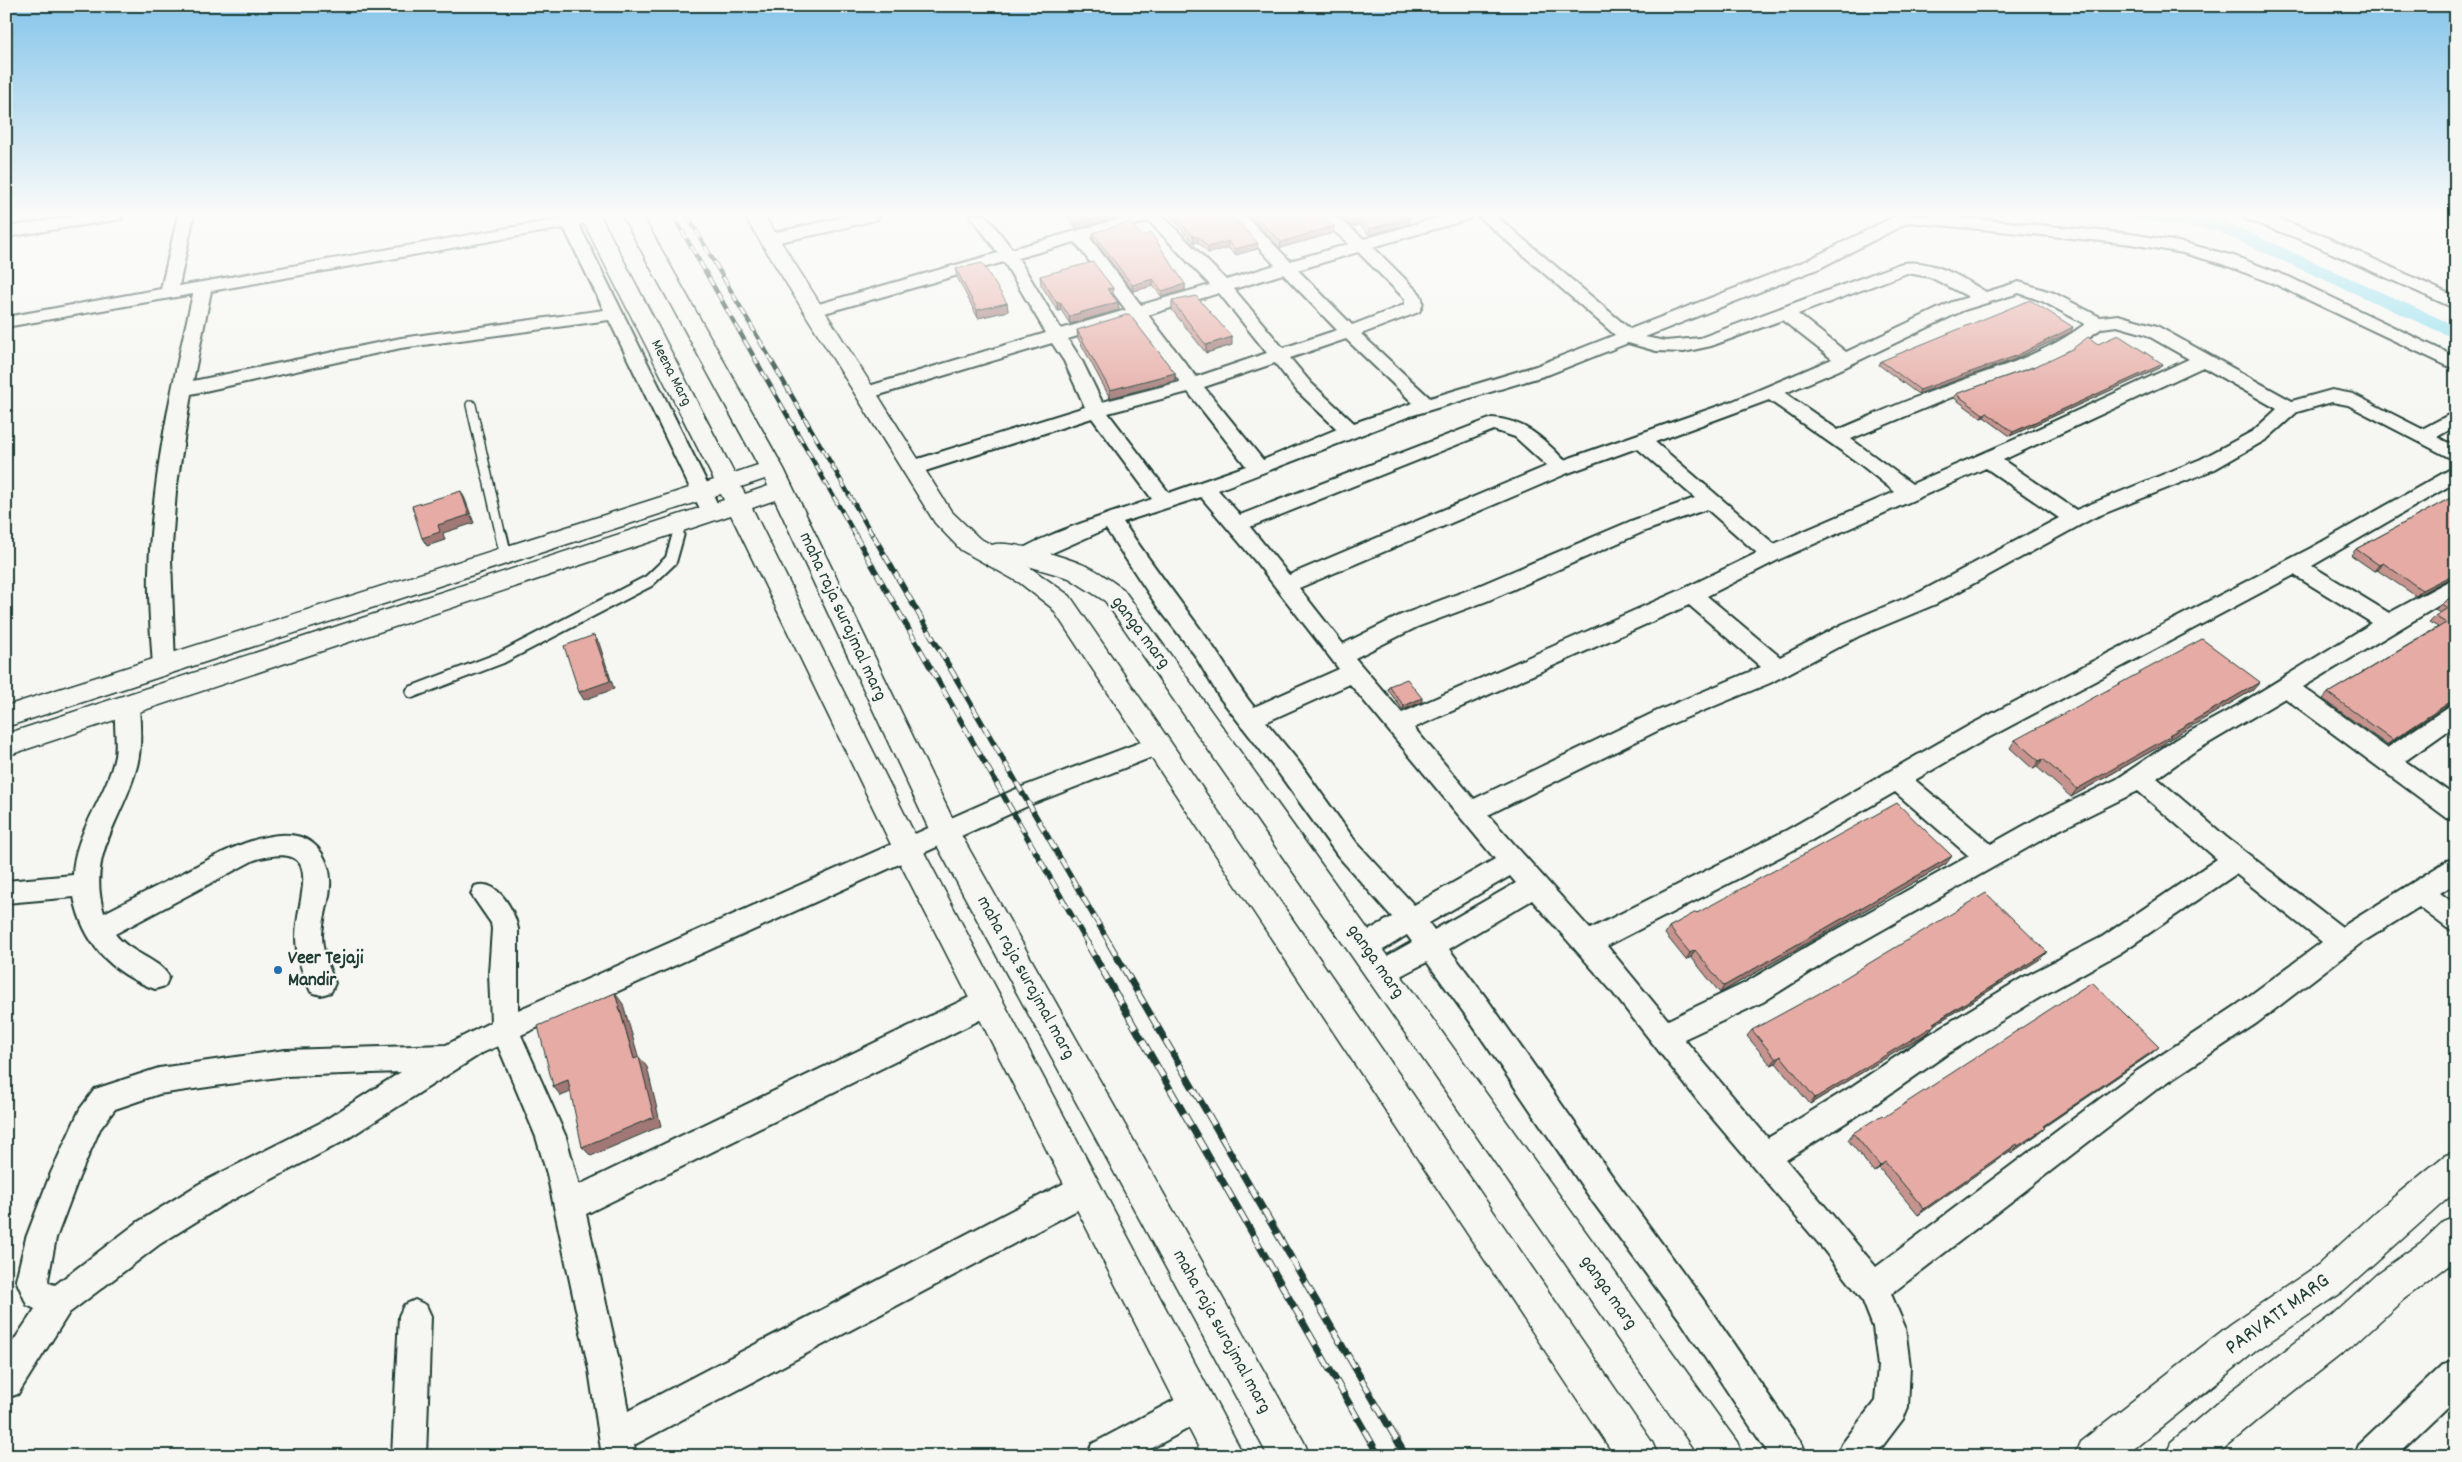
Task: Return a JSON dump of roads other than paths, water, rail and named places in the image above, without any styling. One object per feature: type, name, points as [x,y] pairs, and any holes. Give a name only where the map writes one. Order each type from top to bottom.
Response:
[{"type":"street","points":[[169,294],[171,283]]},
{"type":"street","points":[[6,322],[228,283]]},
{"type":"street","points":[[599,283],[614,314],[720,499],[907,848],[1224,1456]]},
{"type":"street","name":"Meena Marg","points":[[625,283],[720,499]]},
{"type":"street","name":"maha raja surajmal marg","points":[[669,283],[777,479],[944,832],[1290,1456]]},
{"type":"street","name":"ganga marg","points":[[797,283],[943,517],[970,544],[1019,561],[1078,572],[1114,595],[1724,1456]]},
{"type":"street","points":[[814,311],[908,283]]},
{"type":"street","points":[[1025,283],[1073,360],[1096,410],[1166,502]]},
{"type":"street","points":[[1115,283],[1192,385],[1259,468]]},
{"type":"street","points":[[1217,283],[1281,356],[1304,387],[1350,431]]},
{"type":"street","points":[[866,393],[1056,335],[1138,313],[1230,283]]},
{"type":"street","points":[[1302,283],[1427,405]]},
{"type":"street","points":[[912,468],[1096,410],[1192,385],[1281,356],[1414,308],[1414,298],[1399,283]]},
{"type":"street","points":[[1565,283],[1627,336],[1648,345],[1681,348],[1705,342],[1863,283]]},
{"type":"street","points":[[1019,561],[1110,520],[1259,468],[1350,431],[1542,370],[1764,283]]},
{"type":"street","points":[[1956,283],[1984,298]]},
{"type":"street","points":[[2288,283],[2456,364]]},
{"type":"street","points":[[2419,283],[2451,297]]},
{"type":"street","points":[[1285,585],[1561,468],[1740,405],[1845,360],[1958,306],[2019,287],[2048,297],[2097,323]]},
{"type":"street","points":[[164,666],[160,563],[167,471],[180,390],[203,288]]},
{"type":"street","points":[[1784,312],[1845,360]]},
{"type":"street","points":[[180,390],[400,343],[614,314]]},
{"type":"street","points":[[1835,438],[1944,394],[2037,361],[2076,341],[2097,323],[2118,320],[2138,325],[2204,359],[2290,408]]},
{"type":"street","points":[[1398,725],[1691,596],[1772,554],[1988,460],[2204,359]]},
{"type":"street","points":[[1769,392],[1911,494]]},
{"type":"street","points":[[1470,812],[1662,718],[1778,668],[1851,630],[1928,598],[2075,519],[2208,464],[2260,435],[2290,408],[2332,396],[2353,400],[2456,455]]},
{"type":"street","points":[[2423,437],[2456,417]]},
{"type":"street","points":[[1236,524],[1492,424],[1504,424],[1513,427],[1535,443],[1561,468]]},
{"type":"street","points":[[1639,439],[1772,554]]},
{"type":"street","points":[[1988,460],[2075,519]]},
{"type":"street","points":[[1586,944],[1796,837],[1978,732],[2295,566],[2456,473]]},
{"type":"street","points":[[6,717],[506,556],[720,499],[777,479]]},
{"type":"street","points":[[1205,488],[1470,812],[1534,886],[1620,980],[1664,1036],[1873,1288],[1889,1328],[1894,1366],[1890,1407],[1854,1456]]},
{"type":"street","points":[[6,745],[681,524],[720,499]]},
{"type":"street","points":[[1251,719],[1347,663],[1409,621],[1479,595],[1638,526],[1710,500]]},
{"type":"street","points":[[1110,520],[1165,600],[1202,648],[1228,692],[1251,719],[1347,849],[1411,920],[1431,946],[1691,1309],[1790,1456]]},
{"type":"street","name":"ganga marg","points":[[1019,561],[1029,577],[1060,602],[1638,1456]]},
{"type":"street","points":[[2295,566],[2389,623]]},
{"type":"street","points":[[1664,1036],[1753,993],[1822,951],[2138,777],[2184,746],[2456,585]]},
{"type":"street","points":[[1691,596],[1778,668]]},
{"type":"street","points":[[2286,686],[2456,811]]},
{"type":"street","points":[[127,705],[127,756],[118,784],[91,848],[86,869],[86,886],[94,921],[108,945],[127,962],[155,977]]},
{"type":"street","points":[[2387,761],[2456,713]]},
{"type":"street","points":[[6,1382],[58,1302],[149,1233],[210,1195],[332,1132],[447,1058],[907,848],[1023,797],[1157,745]]},
{"type":"street","points":[[2138,777],[2236,860],[2342,943]]},
{"type":"street","points":[[1897,780],[1990,858]]},
{"type":"street","points":[[99,929],[247,852],[268,845],[287,844],[305,853],[313,865],[317,881],[309,935],[313,962],[320,983]]},
{"type":"street","points":[[1764,1157],[1862,1097],[1937,1045],[2032,987],[2110,944],[2236,860]]},
{"type":"street","points":[[1364,946],[1513,862]]},
{"type":"street","points":[[1873,1288],[2147,1080],[2247,1014],[2342,943],[2456,869]]},
{"type":"street","points":[[6,892],[86,886]]},
{"type":"street","points":[[1383,973],[1534,886]]},
{"type":"street","points":[[2419,892],[2456,920]]},
{"type":"street","points":[[484,894],[498,911],[505,929],[503,973],[505,1030],[552,1137],[605,1370],[617,1446],[1085,1189]]},
{"type":"street","points":[[569,1206],[988,1002]]},
{"type":"street","points":[[58,1302],[38,1294],[32,1280],[41,1238],[65,1175],[90,1119],[106,1099],[159,1081],[285,1063],[447,1058]]},
{"type":"street","name":"PARVATI MARG","points":[[2094,1456],[2244,1337],[2331,1278],[2392,1222],[2456,1168]]},
{"type":"street","points":[[2185,1456],[2244,1406],[2345,1328],[2391,1286],[2436,1254],[2456,1235]]},
{"type":"street","points":[[409,1456],[415,1316]]},
{"type":"street","points":[[2371,1456],[2456,1376]]},
{"type":"street","points":[[1104,1456],[1197,1404]]},
{"type":"lane","points":[[471,405],[506,556]]},
{"type":"lane","points":[[412,692],[501,658],[649,581],[671,560],[681,524]]},
{"type":"waterway","points":[[2346,283],[2456,333]]},
{"type":"railway","points":[[712,283],[856,536]]},
{"type":"railway","points":[[727,283],[873,536]]},
{"type":"railway","points":[[855,535],[1088,944]]},
{"type":"railway","points":[[873,535],[1110,944]]},
{"type":"railway","points":[[1087,943],[1379,1456]]},
{"type":"railway","points":[[1109,943],[1406,1456]]},
{"type":"place","name":"Veer Tejaji Mandir","points":[[278,970]]}]
